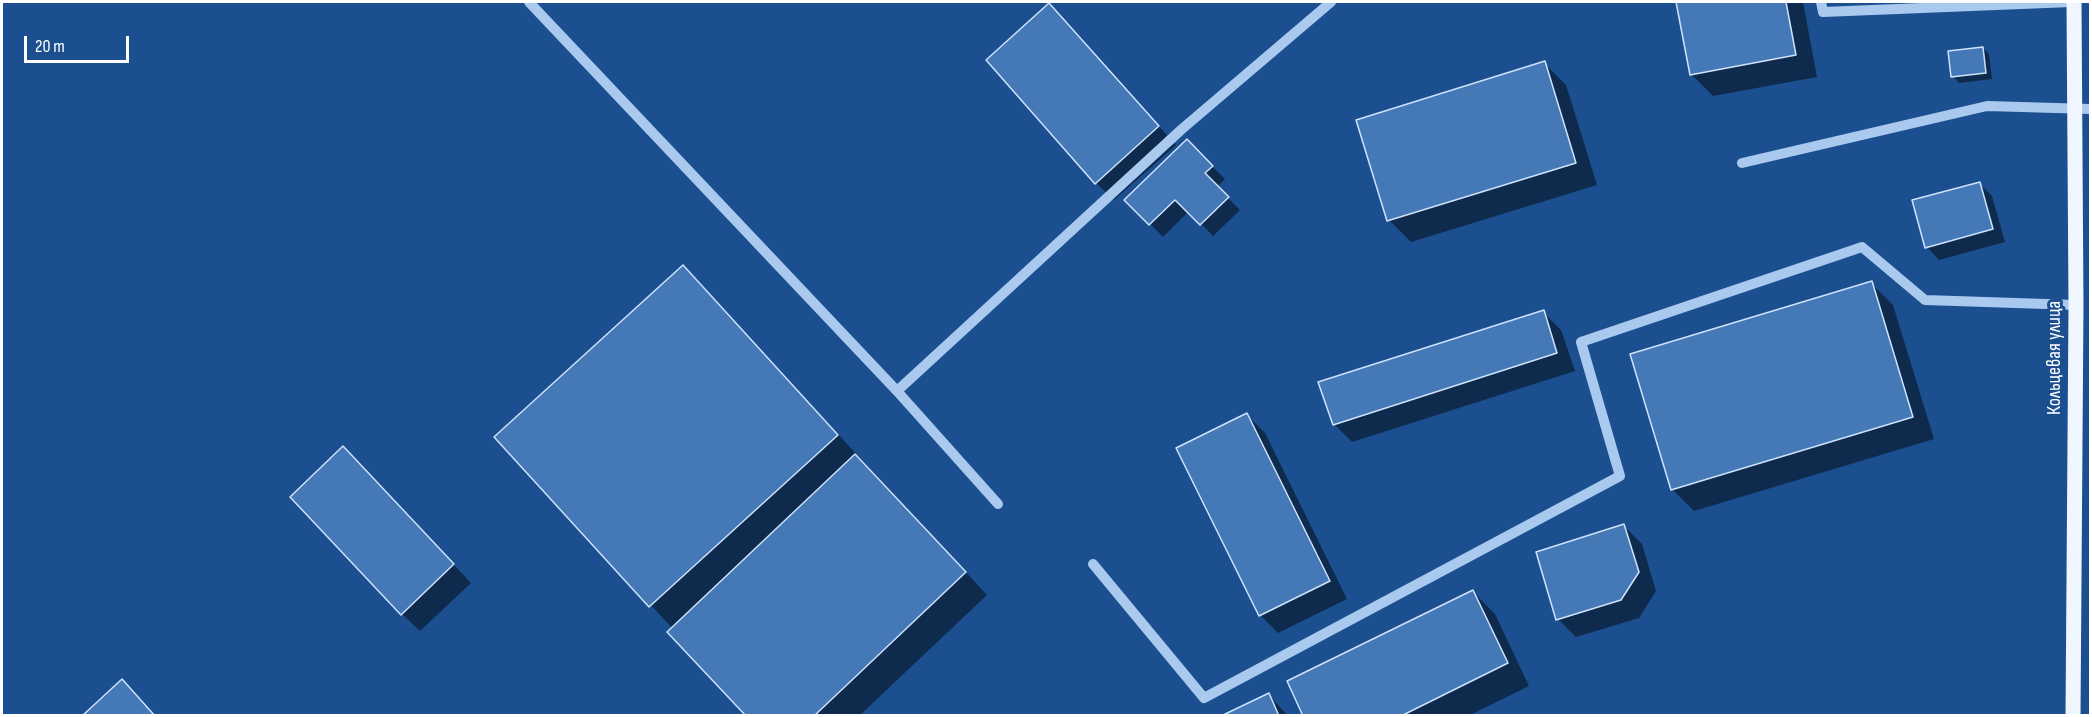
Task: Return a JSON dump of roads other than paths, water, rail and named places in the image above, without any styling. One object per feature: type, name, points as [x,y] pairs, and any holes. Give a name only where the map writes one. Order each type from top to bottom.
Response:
[{"type":"main road","name":"Кольцевая улица","points":[[2073,2],[2076,305],[2073,716]]},
{"type":"lane","points":[[529,2],[897,391],[998,504]]},
{"type":"lane","points":[[897,391],[1182,129],[1331,2]]},
{"type":"lane","points":[[1821,2],[1823,12],[2073,2]]},
{"type":"lane","points":[[1742,162],[1987,106],[2091,110]]},
{"type":"lane","points":[[1093,564],[1204,698],[1620,476],[1581,342],[1862,247],[1925,300],[2076,305]]}]
